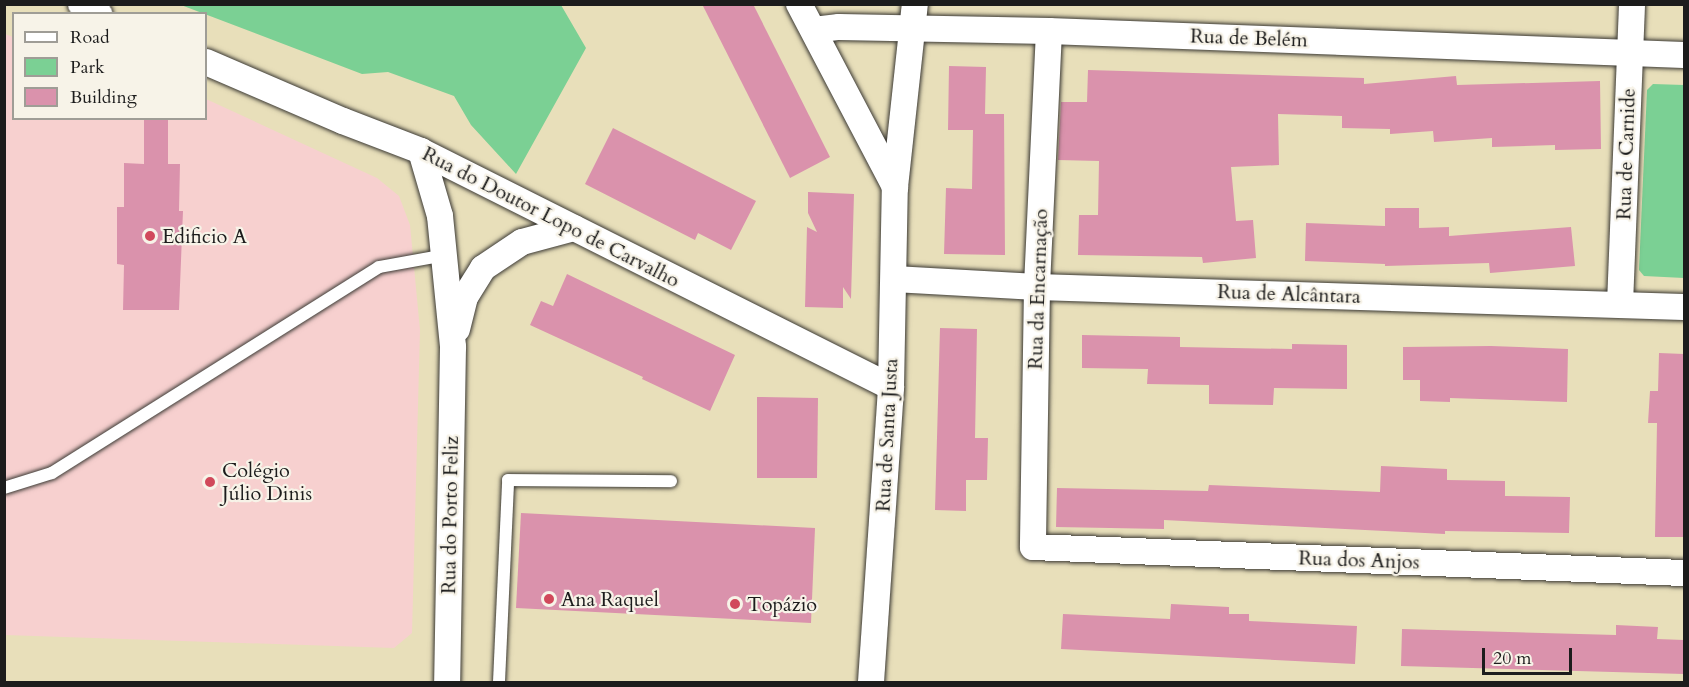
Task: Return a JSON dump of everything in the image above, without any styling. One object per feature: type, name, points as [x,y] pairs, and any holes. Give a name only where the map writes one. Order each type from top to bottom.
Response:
[{"type":"street","points":[[81,4],[95,12]]},
{"type":"street","name":"Rua de Santa Justa","points":[[799,4],[895,187]]},
{"type":"street","name":"Rua de Carnide","points":[[1620,304],[1632,4]]},
{"type":"street","name":"Rua de Santa Justa","points":[[871,682],[891,387],[895,187],[914,16]]},
{"type":"street","name":"Rua de Belém","points":[[814,30],[914,16],[1049,31],[1684,55]]},
{"type":"street","name":"Rua da Encarnação","points":[[1033,548],[1037,287],[1049,31]]},
{"type":"street","name":"Rua do Doutor Lopo de Carvalho","points":[[207,62],[343,121],[421,151],[891,387]]},
{"type":"street","name":"Rua do Porto Feliz","points":[[421,151],[440,216],[446,255],[453,347],[447,682]]},
{"type":"street","name":"Rua do Porto Feliz","points":[[453,347],[465,297],[483,268],[522,242],[574,228]]},
{"type":"street","name":"Rua de Alcântara","points":[[894,279],[1037,287],[1684,307]]},
{"type":"street","name":"Rua dos Anjos","points":[[1033,548],[1684,573]]},
{"type":"lane","points":[[4,488],[52,473],[379,267],[446,255]]},
{"type":"lane","points":[[499,682],[508,480],[671,481]]},
{"type":"shaded area","name":"Colégio Júlio Dinis","points":[[5,34],[12,37],[12,120],[207,120],[207,99],[377,178],[399,196],[410,225],[420,330],[412,633],[394,648],[5,635]]},
{"type":"green space","points":[[181,5],[561,5],[586,48],[516,174],[471,125],[454,96],[388,72],[362,74],[207,15],[207,12],[199,12]]},
{"type":"green space","points":[[1653,84],[1684,85],[1684,278],[1644,276],[1639,270],[1647,90]]},
{"type":"building","points":[[702,4],[753,4],[830,157],[790,178]]},
{"type":"building","points":[[949,66],[986,67],[985,114],[1004,114],[1005,255],[944,254],[946,188],[972,189],[973,130],[948,130]]},
{"type":"building","points":[[1088,70],[1364,78],[1364,84],[1456,76],[1457,85],[1600,81],[1601,149],[1555,150],[1555,145],[1492,147],[1492,138],[1434,142],[1433,131],[1390,134],[1390,129],[1342,128],[1342,116],[1278,114],[1279,165],[1231,167],[1236,221],[1253,220],[1256,258],[1203,263],[1202,257],[1078,255],[1079,215],[1098,215],[1099,161],[1058,160],[1061,102],[1087,102]]},
{"type":"building","name":"Edificio A","points":[[144,120],[168,120],[168,164],[180,164],[179,211],[183,211],[179,310],[123,310],[124,265],[117,264],[117,207],[124,207],[124,163],[144,164]]},
{"type":"building","points":[[613,128],[756,201],[731,250],[698,233],[695,240],[585,184]]},
{"type":"building","points":[[808,192],[854,194],[851,299],[843,287],[843,308],[805,307],[807,227],[817,232],[808,213]]},
{"type":"building","points":[[1385,208],[1419,208],[1419,228],[1449,227],[1449,236],[1571,227],[1575,266],[1490,273],[1489,263],[1385,266],[1385,264],[1305,261],[1306,223],[1385,226]]},
{"type":"building","points":[[567,274],[735,355],[710,411],[530,325],[541,301],[553,306]]},
{"type":"building","points":[[940,328],[977,329],[975,438],[988,438],[987,480],[966,480],[966,511],[935,510]]},
{"type":"building","points":[[1082,335],[1180,337],[1180,347],[1292,349],[1292,344],[1347,345],[1347,389],[1274,388],[1273,405],[1209,404],[1209,385],[1147,384],[1148,369],[1082,368]]},
{"type":"building","points":[[1491,346],[1568,349],[1567,402],[1450,398],[1450,402],[1420,401],[1420,380],[1403,380],[1403,347]]},
{"type":"building","points":[[1659,353],[1684,354],[1684,537],[1655,537],[1657,423],[1648,423],[1650,391],[1658,391]]},
{"type":"building","points":[[757,397],[818,398],[817,478],[757,478]]},
{"type":"building","points":[[1381,466],[1447,469],[1447,480],[1505,481],[1505,496],[1570,497],[1569,533],[1445,531],[1445,534],[1164,520],[1164,529],[1056,527],[1057,488],[1208,491],[1209,485],[1380,492]]},
{"type":"building","points":[[521,513],[815,528],[811,623],[516,608]]},
{"type":"building","points":[[1171,604],[1229,607],[1229,614],[1249,614],[1249,621],[1357,626],[1355,664],[1061,649],[1063,614],[1170,619]]},
{"type":"building","points":[[1616,625],[1658,627],[1657,639],[1684,640],[1684,674],[1401,666],[1402,629],[1616,635]]},
{"type":"place","name":"Edificio A","points":[[150,236]]},
{"type":"place","name":"Colégio Júlio Dinis","points":[[210,482]]},
{"type":"place","name":"Ana Raquel","points":[[549,599]]},
{"type":"place","name":"Topázio","points":[[735,604]]}]
